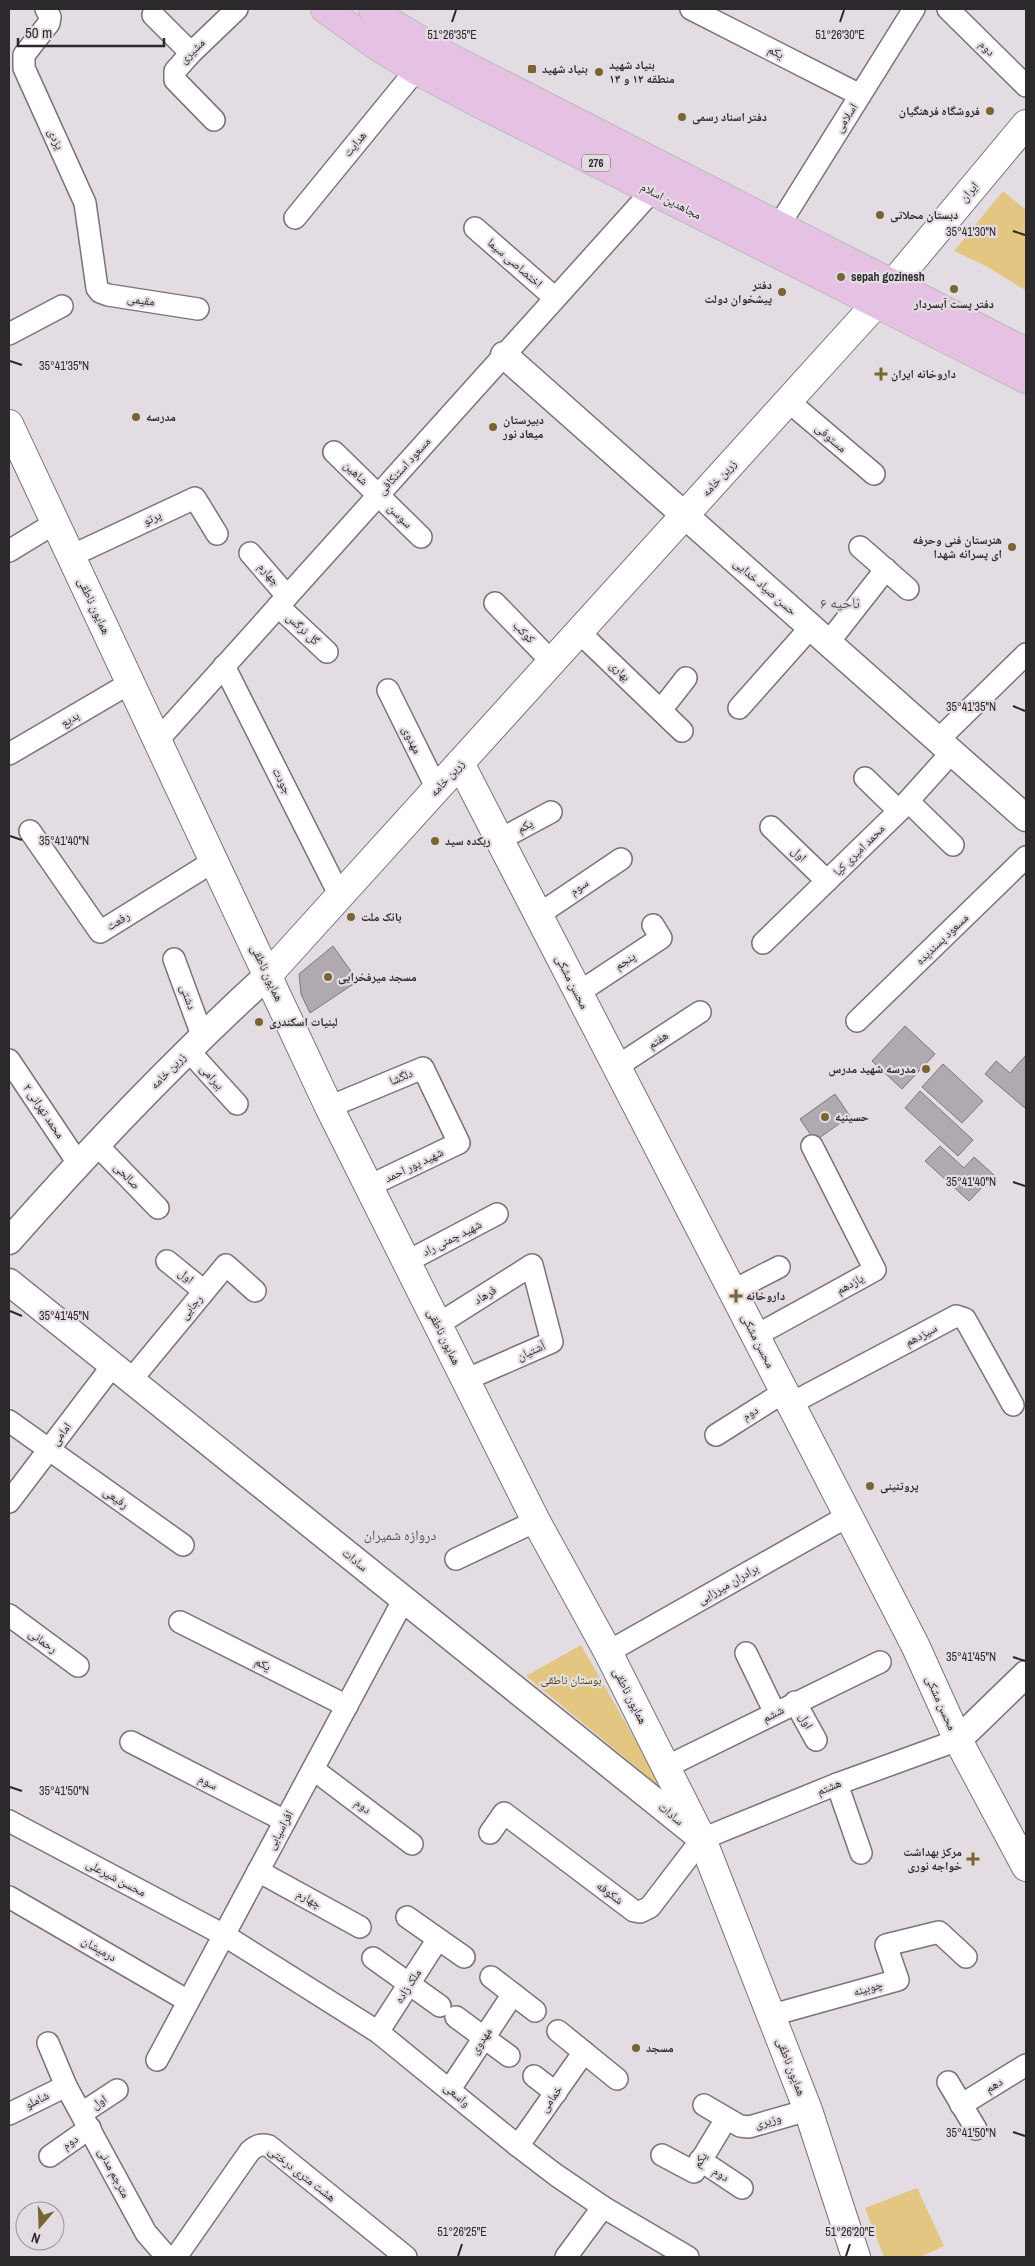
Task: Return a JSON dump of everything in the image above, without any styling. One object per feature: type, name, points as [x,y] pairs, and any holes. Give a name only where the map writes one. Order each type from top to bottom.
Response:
[{"type":"main road","name":"مجاهدین اسلام","points":[[325,9],[377,46],[416,70],[875,305],[1026,379]]},
{"type":"main road","name":"276","points":[[373,9],[387,20],[445,55],[778,227],[893,283],[1026,352]]},
{"type":"main road","name":"ایران","points":[[875,305],[1026,124]]},
{"type":"main road","name":"زرین خامه","points":[[268,975],[875,305]]},
{"type":"main road","name":"همایون ناطقی","points":[[9,424],[329,1107],[408,1261],[437,1325],[536,1521],[608,1652],[702,1839],[808,2110],[856,2257]]},
{"type":"main road","name":"محسن مشکی","points":[[460,764],[915,1645],[958,1740],[1026,1867]]},
{"type":"street","name":"یزدی","points":[[46,9],[50,18],[49,23],[24,55],[24,68],[85,203],[94,278]]},
{"type":"street","name":"مشیری","points":[[214,120],[175,80],[177,66],[237,9]]},
{"type":"street","name":"یکم","points":[[691,9],[860,95]]},
{"type":"street","name":"اسلامی","points":[[778,227],[914,9]]},
{"type":"street","name":"دوم","points":[[948,9],[1026,86]]},
{"type":"street","points":[[153,15],[191,52]]},
{"type":"street","name":"هدایت","points":[[295,218],[416,70]]},
{"type":"street","name":"مسعود استنکافی","points":[[158,740],[652,191]]},
{"type":"street","name":"اختصاصی سیما","points":[[475,228],[555,298]]},
{"type":"street","name":"مقیمی","points":[[94,278],[97,288],[104,294],[198,309]]},
{"type":"street","points":[[9,334],[62,306]]},
{"type":"street","name":"حسن صیاد خدایی","points":[[504,355],[1026,818]]},
{"type":"street","name":"مستوفی","points":[[788,401],[874,474]]},
{"type":"street","name":"شاهین","points":[[334,452],[378,495]]},
{"type":"street","name":"سوسن","points":[[378,495],[421,537]]},
{"type":"street","name":"پرتو","points":[[70,556],[195,498],[217,534]]},
{"type":"street","points":[[9,551],[55,523]]},
{"type":"street","points":[[860,547],[908,589]]},
{"type":"street","name":"چهارم","points":[[250,553],[283,601]]},
{"type":"street","points":[[739,708],[819,635],[886,569]]},
{"type":"street","name":"گل نرگس","points":[[283,601],[327,652]]},
{"type":"street","name":"کوکب","points":[[496,603],[552,662]]},
{"type":"street","name":"بهاری","points":[[579,632],[682,730]]},
{"type":"street","name":"محمد امیری کیا","points":[[763,943],[903,806],[945,746],[1026,654]]},
{"type":"street","name":"جودت","points":[[224,666],[340,896]]},
{"type":"street","points":[[660,710],[686,678]]},
{"type":"street","name":"بدیع","points":[[9,754],[130,683]]},
{"type":"street","name":"مهدوی","points":[[388,690],[437,789]]},
{"type":"street","points":[[865,778],[953,844]]},
{"type":"street","name":"یکم","points":[[499,840],[551,812]]},
{"type":"street","name":"اول","points":[[771,827],[827,881]]},
{"type":"street","name":"رفعت","points":[[30,831],[100,932],[214,861]]},
{"type":"street","name":"مسعود پسندیده","points":[[858,1021],[1026,857]]},
{"type":"street","name":"سوم","points":[[538,915],[621,859]]},
{"type":"street","name":"پنجم","points":[[578,993],[661,938],[653,924]]},
{"type":"street","name":"دشتی","points":[[174,959],[195,1043]]},
{"type":"street","name":"زرین خامه","points":[[9,1241],[96,1144],[195,1043],[268,975]]},
{"type":"street","name":"هفتم","points":[[616,1067],[700,1012]]},
{"type":"street","name":"بیرامی","points":[[195,1043],[237,1104]]},
{"type":"street","name":"محمد تهرانی ۲","points":[[9,1060],[78,1163]]},
{"type":"street","name":"دلگشا","points":[[329,1107],[423,1068],[459,1143]]},
{"type":"street","name":"شهید پور احمد","points":[[370,1186],[459,1143]]},
{"type":"street","name":"صالحی","points":[[96,1144],[158,1208]]},
{"type":"street","name":"یازدهم","points":[[755,1336],[875,1270],[812,1146]]},
{"type":"street","name":"شهید چمنی راد","points":[[408,1261],[497,1214]]},
{"type":"street","name":"اول","points":[[167,1261],[204,1291]]},
{"type":"street","name":"رجایی","points":[[122,1372],[204,1291],[226,1265],[254,1290]]},
{"type":"street","name":"فرهاد","points":[[437,1325],[532,1265]]},
{"type":"street","name":"آشتیان","points":[[465,1380],[552,1342],[532,1265]]},
{"type":"street","points":[[732,1291],[779,1267]]},
{"type":"street","name":"سادات","points":[[9,1282],[702,1839]]},
{"type":"street","name":"سیزدهم","points":[[787,1398],[956,1316],[965,1320],[969,1326],[1013,1406]]},
{"type":"street","name":"امامی","points":[[9,1502],[48,1450],[122,1372]]},
{"type":"street","name":"دوم","points":[[716,1435],[787,1398]]},
{"type":"street","points":[[9,1421],[48,1450]]},
{"type":"street","name":"رفیعی","points":[[48,1450],[183,1545]]},
{"type":"street","name":"برادران میرزایی","points":[[608,1652],[848,1516]]},
{"type":"street","points":[[456,1559],[536,1521]]},
{"type":"street","name":"افراسیابی","points":[[157,2060],[404,1599]]},
{"type":"street","name":"رحمانی","points":[[9,1615],[78,1666]]},
{"type":"street","name":"یکم","points":[[180,1622],[346,1706]]},
{"type":"street","points":[[746,1654],[775,1712]]},
{"type":"street","name":"ششم","points":[[666,1767],[795,1702],[880,1662]]},
{"type":"street","points":[[958,1740],[1026,1674]]},
{"type":"street","name":"اول","points":[[795,1702],[816,1740]]},
{"type":"street","name":"هشتم","points":[[702,1839],[837,1784],[958,1740]]},
{"type":"street","name":"سوم","points":[[131,1742],[285,1821]]},
{"type":"street","name":"دوم","points":[[313,1769],[412,1844]]},
{"type":"street","points":[[837,1784],[861,1852]]},
{"type":"street","name":"شکوفه","points":[[490,1833],[504,1813],[634,1911],[640,1912],[650,1907],[702,1839]]},
{"type":"street","name":"محسن شیرعلی","points":[[9,1821],[224,1936]]},
{"type":"street","name":"چهارم","points":[[258,1871],[360,1927]]},
{"type":"street","name":"درمیشان","points":[[9,1897],[188,2001]]},
{"type":"street","points":[[407,1916],[464,1957]]},
{"type":"street","name":"چوبینه","points":[[772,2015],[898,1980],[886,1945],[939,1932],[966,1958]]},
{"type":"street","name":"واسعی","points":[[224,1936],[378,2032],[518,2146],[603,2207],[688,2257]]},
{"type":"street","name":"ملک زاده","points":[[378,2032],[438,1939]]},
{"type":"street","points":[[373,1958],[509,2056]]},
{"type":"street","points":[[491,1977],[535,2011]]},
{"type":"street","name":"مهدوی","points":[[450,2089],[512,1994]]},
{"type":"street","points":[[558,2031],[617,2079]]},
{"type":"street","name":"مترجم مدنی","points":[[48,2043],[66,2086],[146,2233],[167,2257]]},
{"type":"street","name":"خمامی","points":[[518,2146],[584,2052]]},
{"type":"street","name":"دهم","points":[[961,2105],[1026,2065]]},
{"type":"street","points":[[534,2076],[556,2093]]},
{"type":"street","points":[[948,2082],[976,2129]]},
{"type":"street","name":"شاملو","points":[[9,2114],[66,2086]]},
{"type":"street","name":"اول","points":[[86,2120],[117,2090]]},
{"type":"street","name":"وزیری","points":[[704,2105],[740,2126],[749,2126],[808,2110]]},
{"type":"street","name":"یکم","points":[[662,2155],[694,2172],[726,2119]]},
{"type":"street","name":"دوم","points":[[50,2156],[86,2120]]},
{"type":"street","name":"هشت متری درختی","points":[[176,2257],[250,2151],[256,2145],[262,2144],[269,2146],[406,2257]]},
{"type":"street","name":"دوم","points":[[700,2160],[742,2188]]},
{"type":"street","points":[[566,2257],[603,2207]]},
{"type":"green space","points":[[1003,191],[1026,210],[1025,290],[986,266],[954,251]]},
{"type":"green space","name":"بوستان ناطقی","points":[[581,1645],[664,1790],[526,1676]]},
{"type":"green space","points":[[917,2188],[944,2246],[920,2257],[884,2257],[865,2208]]},
{"type":"building","name":"مسجد میرفخرایی","points":[[333,946],[358,981],[310,1013],[301,994],[299,974]]},
{"type":"building","points":[[905,1026],[935,1054],[902,1089],[872,1061]]},
{"type":"building","points":[[1026,1055],[1026,1109],[985,1074],[996,1061],[1010,1073]]},
{"type":"building","points":[[943,1064],[983,1101],[962,1123],[922,1087]]},
{"type":"building","points":[[920,1091],[973,1140],[958,1156],[905,1108]]},
{"type":"building","name":"حسینیه","points":[[835,1094],[850,1116],[815,1141],[800,1119]]},
{"type":"building","points":[[940,1146],[964,1168],[974,1157],[994,1175],[969,1201],[925,1161]]},
{"type":"place","name":"بنیاد شهید","points":[[532,69]]},
{"type":"place","name":"بنیاد شهید منطقه ۱۲ و ۱۳","points":[[599,72]]},
{"type":"place","name":"فروشگاه فرهنگیان","points":[[990,111]]},
{"type":"place","name":"دفتر اسناد رسمی","points":[[682,117]]},
{"type":"place","name":"دبستان محلاتی","points":[[880,215]]},
{"type":"place","name":"sepah gozinesh","points":[[841,277]]},
{"type":"place","name":"دفتر پست آبسردار","points":[[954,289]]},
{"type":"place","name":"دفتر پیشخوان دولت","points":[[782,292]]},
{"type":"place","name":"داروخانه ایران","points":[[881,374]]},
{"type":"place","name":"مدرسه","points":[[136,417]]},
{"type":"place","name":"دبیرستان میعاد نور","points":[[493,427]]},
{"type":"place","name":"هنرستان فنی وحرفه ای پسرانه شهدا","points":[[1012,547]]},
{"type":"place","name":"ربکده سید","points":[[435,841]]},
{"type":"place","name":"بانک ملت","points":[[351,917]]},
{"type":"place","name":"مسجد میرفخرایی","points":[[328,977]]},
{"type":"place","name":"لبنیات اسکندری","points":[[259,1022]]},
{"type":"place","name":"مدرسه شهید مدرس","points":[[926,1069]]},
{"type":"place","name":"حسینیه","points":[[825,1117]]},
{"type":"place","name":"داروخانه","points":[[736,1296]]},
{"type":"place","name":"پروتئینی","points":[[870,1486]]},
{"type":"place","name":"مرکز بهداشت خواجه نوری","points":[[973,1859]]},
{"type":"place","name":"مسجد","points":[[636,2048]]},
{"type":"district","name":"ناحیه ۶","points":[[840,602]]},
{"type":"district","name":"دروازه شمیران","points":[[400,1535]]}]
